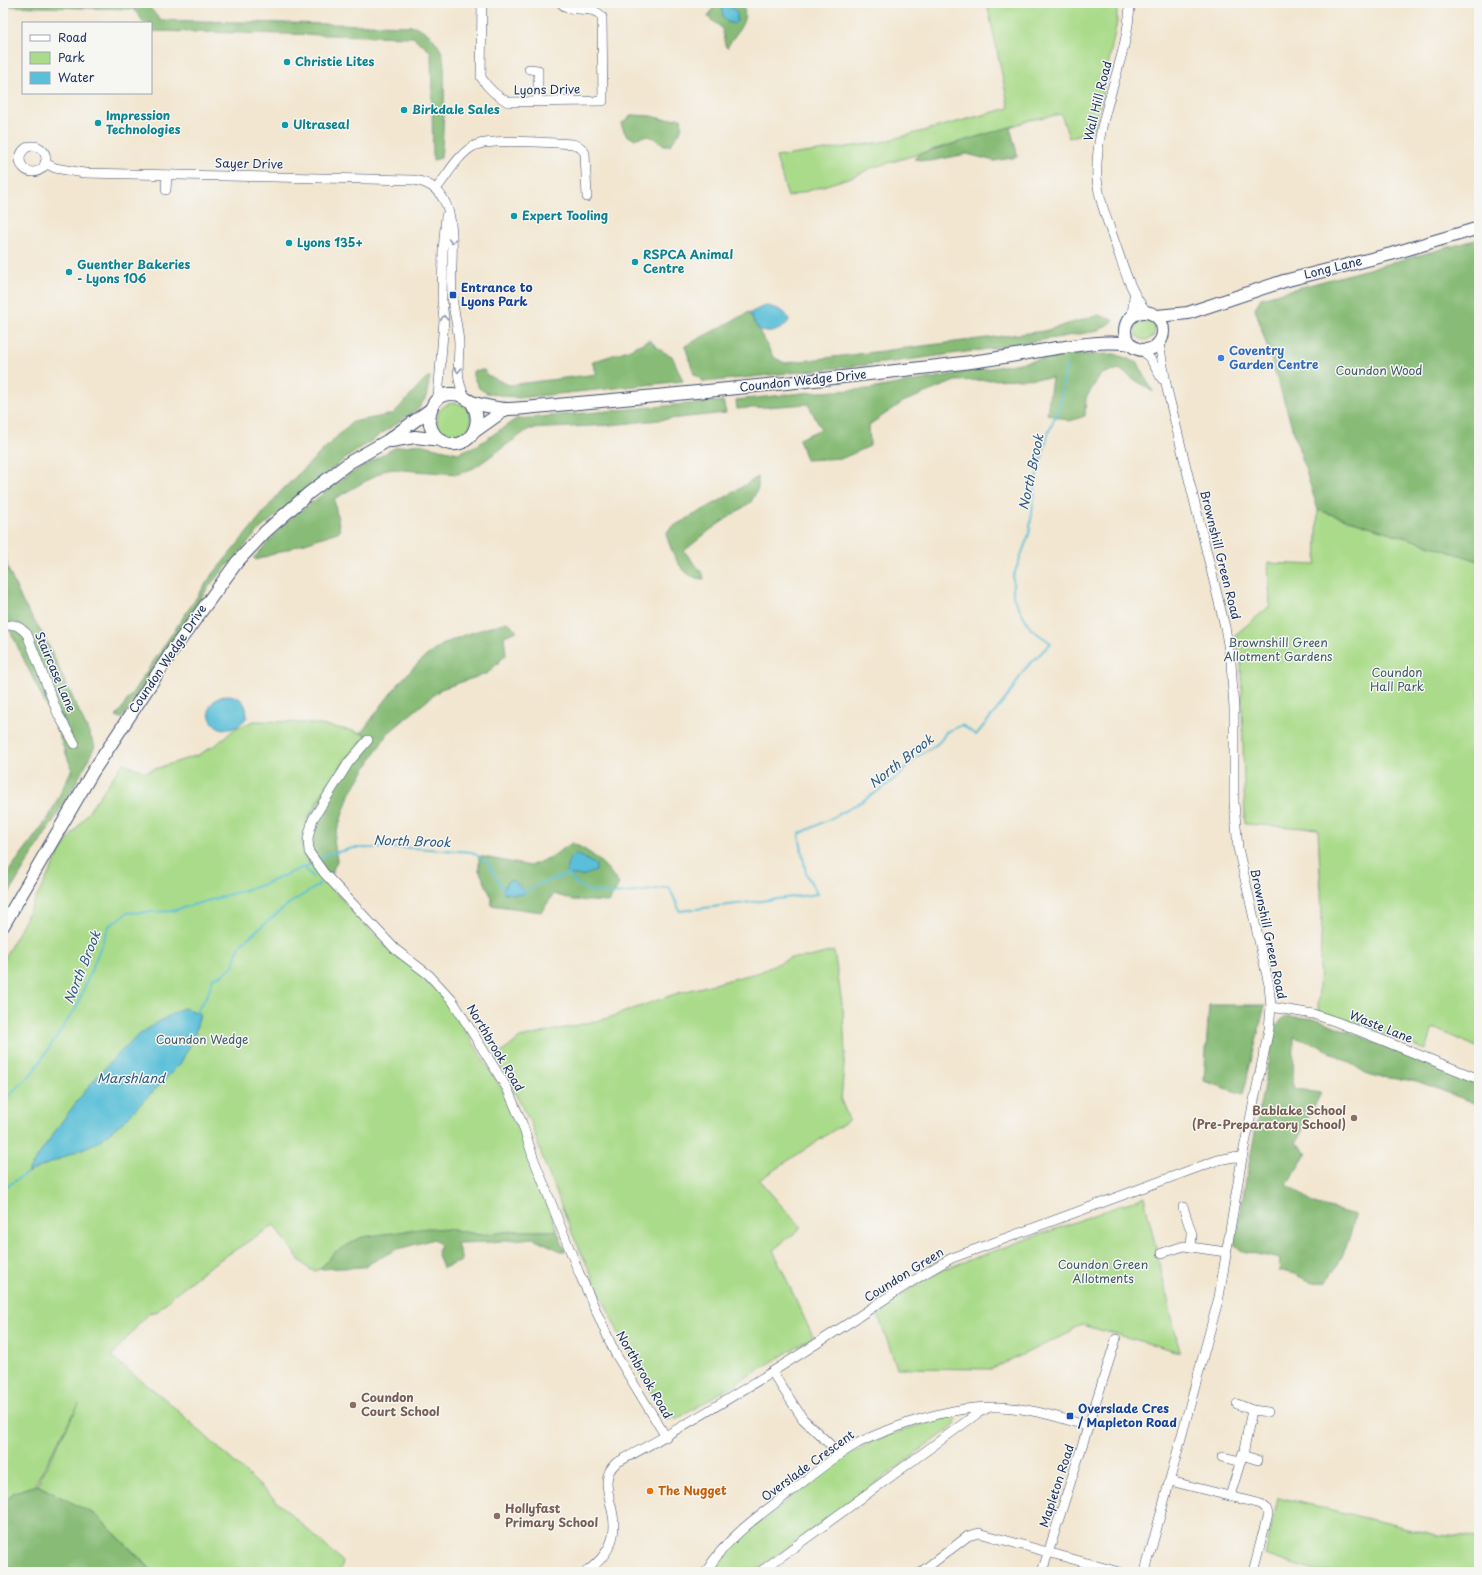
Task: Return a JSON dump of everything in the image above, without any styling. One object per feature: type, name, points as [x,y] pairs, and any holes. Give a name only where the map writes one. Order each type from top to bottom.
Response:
[{"type":"main road","name":"Long Lane","points":[[1151,314],[1188,313],[1284,281],[1391,254],[1479,228]]},
{"type":"main road","points":[[1139,312],[1151,314],[1162,322],[1163,332],[1158,344],[1143,350],[1130,344],[1125,332],[1129,320],[1139,312]]},
{"type":"main road","name":"Long Lane","points":[[1163,332],[1188,313]]},
{"type":"main road","name":"Coundon Wedge Drive","points":[[1099,342],[1118,331],[1129,320]]},
{"type":"main road","name":"Coundon Wedge Drive","points":[[3,926],[92,773],[177,644],[237,562],[265,532],[309,493],[350,462],[387,441],[431,409],[438,398],[450,393],[506,409],[714,391],[845,377],[980,360],[1099,342],[1130,344]]},
{"type":"main road","points":[[468,399],[477,414],[475,431]]},
{"type":"main road","points":[[431,409],[429,421],[431,429],[441,440]]},
{"type":"main road","name":"Coundon Wedge Drive","points":[[387,441],[415,437],[460,444],[475,431],[506,409]]},
{"type":"street","name":"Lyons Drive","points":[[482,3],[481,77],[487,87],[494,94],[508,102],[538,101],[603,105],[602,17],[598,12],[568,8],[561,3]]},
{"type":"street","name":"Wall Hill Road","points":[[1130,3],[1129,23],[1125,42],[1100,137],[1097,156],[1097,179],[1100,200],[1134,296],[1151,314]]},
{"type":"street","points":[[538,69],[538,101]]},
{"type":"street","points":[[436,190],[463,155],[477,145],[504,143],[573,144],[580,147],[585,152],[587,197]]},
{"type":"street","name":"Sayer Drive","points":[[45,163],[55,168],[84,173],[413,180],[428,184],[436,190],[445,203],[451,218],[452,294],[458,329],[458,380],[468,399]]},
{"type":"street","points":[[166,175],[166,190]]},
{"type":"street","points":[[438,398],[444,320],[442,300],[445,203]]},
{"type":"street","name":"Wall Hill Road","points":[[1129,320],[1134,296]]},
{"type":"street","name":"Brownshill Green Road","points":[[1145,1572],[1219,1297],[1242,1158],[1269,1029],[1271,1007],[1269,984],[1238,848],[1234,803],[1234,709],[1231,662],[1225,627],[1167,389],[1158,344]]},
{"type":"street","points":[[1143,350],[1152,360],[1167,389]]},
{"type":"street","name":"Staircase Lane","points":[[3,627],[11,624],[16,625],[27,634],[58,714],[75,744]]},
{"type":"street","name":"Northbrook Road","points":[[368,740],[349,762],[313,820],[308,838],[309,852],[324,873],[395,949],[429,975],[452,1000],[507,1088],[522,1123],[533,1157],[582,1280],[615,1353],[666,1436]]},
{"type":"street","name":"Waste Lane","points":[[1271,1007],[1313,1014],[1337,1022],[1479,1078]]},
{"type":"street","name":"Coundon Green","points":[[586,1572],[603,1558],[612,1541],[615,1521],[606,1484],[607,1473],[616,1463],[666,1436],[772,1372],[926,1272],[952,1258],[1218,1160],[1234,1157],[1242,1158]]},
{"type":"street","points":[[1183,1207],[1192,1234],[1191,1246]]},
{"type":"street","points":[[1162,1253],[1184,1246],[1226,1252]]},
{"type":"street","name":"Mapleton Road","points":[[1042,1572],[1116,1339]]},
{"type":"street","points":[[772,1372],[803,1419],[840,1454]]},
{"type":"street","points":[[1237,1404],[1252,1410],[1268,1412]]},
{"type":"street","points":[[760,1572],[978,1413],[992,1406]]},
{"type":"street","name":"Overslade Crescent","points":[[706,1572],[720,1552],[740,1531],[840,1454],[872,1437],[950,1410],[992,1406],[1050,1413],[1089,1427]]},
{"type":"street","points":[[1230,1496],[1241,1458],[1252,1410]]},
{"type":"street","points":[[1222,1456],[1258,1460]]},
{"type":"street","points":[[1170,1481],[1261,1504],[1267,1510],[1268,1517],[1253,1572]]},
{"type":"street","points":[[921,1572],[972,1534],[984,1534],[1119,1572]]},
{"type":"green space","points":[[3,3],[146,3],[160,20],[414,26],[427,33],[437,44],[442,53],[444,71],[444,104],[441,158],[433,160],[431,52],[413,37],[152,31],[152,22],[143,22],[134,9],[3,6]]},
{"type":"green space","points":[[711,3],[742,3],[745,16],[741,27],[727,48],[725,45],[722,28],[708,17],[713,8]]},
{"type":"green space","points":[[987,3],[1117,3],[1117,22],[1095,129],[1069,138],[1061,114],[1030,120],[871,168],[855,176],[788,197],[776,157],[882,142],[1009,108]]},
{"type":"green space","points":[[632,115],[652,116],[662,119],[681,118],[681,130],[670,145],[664,145],[653,138],[646,136],[634,139],[626,135],[621,124]]},
{"type":"green space","points":[[1010,127],[1018,157],[994,161],[967,154],[930,161],[914,159],[919,154]]},
{"type":"green space","name":"Coundon Wood","points":[[1479,239],[1479,561],[1318,510],[1255,308],[1261,298]]},
{"type":"green space","points":[[749,312],[773,357],[785,363],[1044,331],[1099,315],[1114,320],[1098,331],[988,349],[892,362],[704,382],[694,374],[685,346]]},
{"type":"green space","points":[[1145,320],[1152,323],[1155,330],[1152,337],[1145,340],[1138,337],[1135,330],[1138,323]]},
{"type":"green space","points":[[649,340],[663,352],[672,356],[683,381],[519,398],[487,393],[479,388],[473,376],[473,371],[484,370],[487,375],[509,385],[597,374],[592,362],[628,350]]},
{"type":"green space","points":[[1115,354],[1138,363],[1153,392],[1119,369],[1101,374],[1086,398],[1085,416],[1070,421],[1047,414],[1052,378],[955,381],[903,402],[869,425],[870,446],[843,458],[806,460],[799,439],[821,429],[808,404],[737,409],[736,400],[803,393],[869,389],[1066,355]]},
{"type":"green space","points":[[428,377],[430,377],[426,397],[419,408],[342,461],[261,528],[209,586],[122,718],[116,717],[209,579],[282,490],[352,422],[393,414]]},
{"type":"green space","points":[[723,401],[726,413],[611,425],[529,429],[474,468],[458,474],[387,469],[334,499],[340,531],[256,560],[254,558],[285,523],[345,477],[396,447],[419,444],[458,453],[478,445],[516,419]]},
{"type":"green space","points":[[451,403],[457,403],[461,404],[468,410],[471,420],[470,427],[464,434],[457,437],[451,437],[447,436],[440,430],[437,423],[437,417],[438,413],[444,406]]},
{"type":"green space","points":[[758,477],[758,488],[751,502],[710,530],[684,551],[703,574],[704,579],[689,575],[683,570],[671,549],[666,534],[670,528],[719,501]]},
{"type":"green space","name":"Coundon Hall Park","points":[[1318,510],[1479,561],[1479,1048],[1433,1028],[1426,1050],[1318,1010],[1322,915],[1318,829],[1245,824],[1241,664],[1235,635],[1270,606],[1268,563],[1316,565]]},
{"type":"green space","points":[[3,544],[8,569],[23,603],[44,636],[95,746],[74,786],[3,904],[3,879],[49,817],[72,769],[52,718],[3,616]]},
{"type":"green space","points":[[508,622],[517,631],[504,636],[506,655],[488,673],[441,689],[387,734],[349,795],[334,840],[337,861],[327,883],[304,854],[302,841],[306,825],[323,791],[367,735],[361,733],[396,687],[427,655],[445,643],[462,636]]},
{"type":"green space","name":"Coundon Wedge","points":[[254,721],[311,724],[339,728],[367,735],[345,759],[304,854],[322,878],[392,953],[427,978],[449,1004],[503,1091],[518,1125],[557,1230],[513,1231],[480,1235],[454,1230],[335,1252],[320,1269],[315,1271],[309,1269],[301,1262],[274,1225],[210,1266],[176,1293],[158,1311],[148,1313],[111,1357],[165,1399],[343,1562],[340,1572],[151,1572],[152,1570],[96,1515],[37,1485],[79,1404],[34,1486],[14,1492],[3,1505],[3,961],[62,849],[123,763],[145,772],[198,755],[217,744],[236,728]]},
{"type":"green space","points":[[572,843],[593,855],[609,871],[619,884],[609,902],[573,900],[554,894],[541,912],[491,905],[492,898],[479,870],[479,856],[530,866],[551,857]]},
{"type":"green space","points":[[834,951],[843,1010],[845,1054],[841,1100],[849,1120],[759,1180],[801,1228],[773,1250],[813,1337],[677,1419],[666,1418],[624,1345],[572,1233],[544,1162],[532,1126],[496,1057],[520,1038],[605,1019],[675,994],[760,972],[790,958],[809,957]]},
{"type":"green space","points":[[1209,1005],[1265,1005],[1243,1094],[1204,1081]]},
{"type":"green space","points":[[1286,1016],[1317,1019],[1479,1084],[1479,1105],[1417,1081],[1370,1076],[1349,1062],[1320,1046],[1294,1037],[1293,1088],[1321,1093],[1296,1143],[1307,1153],[1287,1184],[1314,1204],[1355,1215],[1341,1259],[1325,1282],[1312,1282],[1292,1273],[1279,1271],[1280,1259],[1242,1251],[1234,1244],[1273,1037],[1277,1024]]},
{"type":"green space","name":"Coundon Green Allotments","points":[[1144,1197],[1180,1352],[1082,1325],[1074,1328],[1071,1332],[992,1369],[897,1368],[877,1312],[923,1280],[947,1268]]},
{"type":"green space","points":[[427,1228],[454,1230],[480,1235],[513,1231],[557,1230],[565,1251],[561,1251],[533,1238],[457,1243],[462,1261],[443,1268],[437,1252],[440,1245],[434,1239],[395,1250],[363,1267],[320,1269],[335,1252],[362,1237]]},
{"type":"green space","points":[[951,1414],[956,1419],[955,1425],[754,1572],[711,1572],[734,1542],[839,1460],[875,1440]]},
{"type":"green space","points":[[37,1485],[96,1515],[152,1571],[3,1572],[3,1505],[14,1492]]},
{"type":"green space","points":[[1278,1497],[1436,1535],[1479,1538],[1479,1572],[1316,1572],[1265,1555]]},
{"type":"water","points":[[721,3],[727,3],[728,6],[736,12],[737,21],[734,24],[727,22],[723,16]]},
{"type":"water","points":[[768,306],[778,309],[786,314],[789,320],[787,324],[775,331],[761,331],[754,323],[750,313],[762,307]]},
{"type":"water","points":[[228,695],[236,697],[242,701],[246,708],[247,717],[237,726],[227,729],[219,727],[212,722],[209,714],[210,706],[216,699]]},
{"type":"water","points":[[577,854],[596,865],[596,871],[582,876],[567,874],[568,862],[574,855]]},
{"type":"water","points":[[513,880],[525,892],[522,895],[504,893],[503,890],[508,881]]},
{"type":"water","name":"Marshland","points":[[183,1008],[200,1013],[194,1038],[180,1064],[125,1120],[98,1142],[27,1173],[63,1120],[89,1086],[118,1054],[139,1035]]},
{"type":"waterway","name":"North Brook","points":[[525,892],[539,884],[569,874],[577,884],[596,892],[621,893],[647,891],[669,887],[680,911],[817,894],[806,873],[799,834],[850,808],[886,786],[917,757],[937,744],[946,732],[962,725],[976,735],[1009,695],[1024,670],[1051,643],[1031,629],[1013,597],[1013,577],[1029,534],[1037,475],[1049,431],[1060,405],[1066,364]]},
{"type":"waterway","name":"North Brook","points":[[319,860],[329,854],[354,848],[413,848],[472,852],[488,863],[503,890]]},
{"type":"waterway","name":"North Brook","points":[[3,1101],[33,1072],[76,1008],[109,926],[127,913],[172,911],[262,885],[313,863]]},
{"type":"waterway","name":"North Brook","points":[[305,868],[313,877]]},
{"type":"waterway","name":"North Brook","points":[[196,1012],[208,994],[213,978],[222,975],[233,966],[237,951],[243,942],[290,903],[319,885],[318,883]]},
{"type":"waterway","name":"North Brook","points":[[3,1189],[27,1173]]},
{"type":"place","name":"Christie Lites","points":[[287,62]]},
{"type":"place","name":"Birkdale Sales","points":[[404,110]]},
{"type":"place","name":"Impression Technologies","points":[[98,123]]},
{"type":"place","name":"Ultraseal","points":[[285,125]]},
{"type":"place","name":"Expert Tooling","points":[[514,216]]},
{"type":"place","name":"Lyons 135+","points":[[289,243]]},
{"type":"place","name":"RSPCA Animal Centre","points":[[635,262]]},
{"type":"place","name":"Guenther Bakeries - Lyons 106","points":[[69,272]]},
{"type":"place","name":"Entrance to Lyons Park","points":[[453,295]]},
{"type":"place","name":"Coventry Garden Centre","points":[[1221,358]]},
{"type":"place","name":"Bablake School (Pre-Preparatory School)","points":[[1354,1118]]},
{"type":"place","name":"Coundon Court School","points":[[353,1405]]},
{"type":"place","name":"Overslade Cres / Mapleton Road","points":[[1070,1416]]},
{"type":"place","name":"The Nugget","points":[[650,1491]]},
{"type":"place","name":"Hollyfast Primary School","points":[[497,1516]]},
{"type":"park label","name":"Brownshill Green Allotment Gardens","points":[[1278,650]]}]
